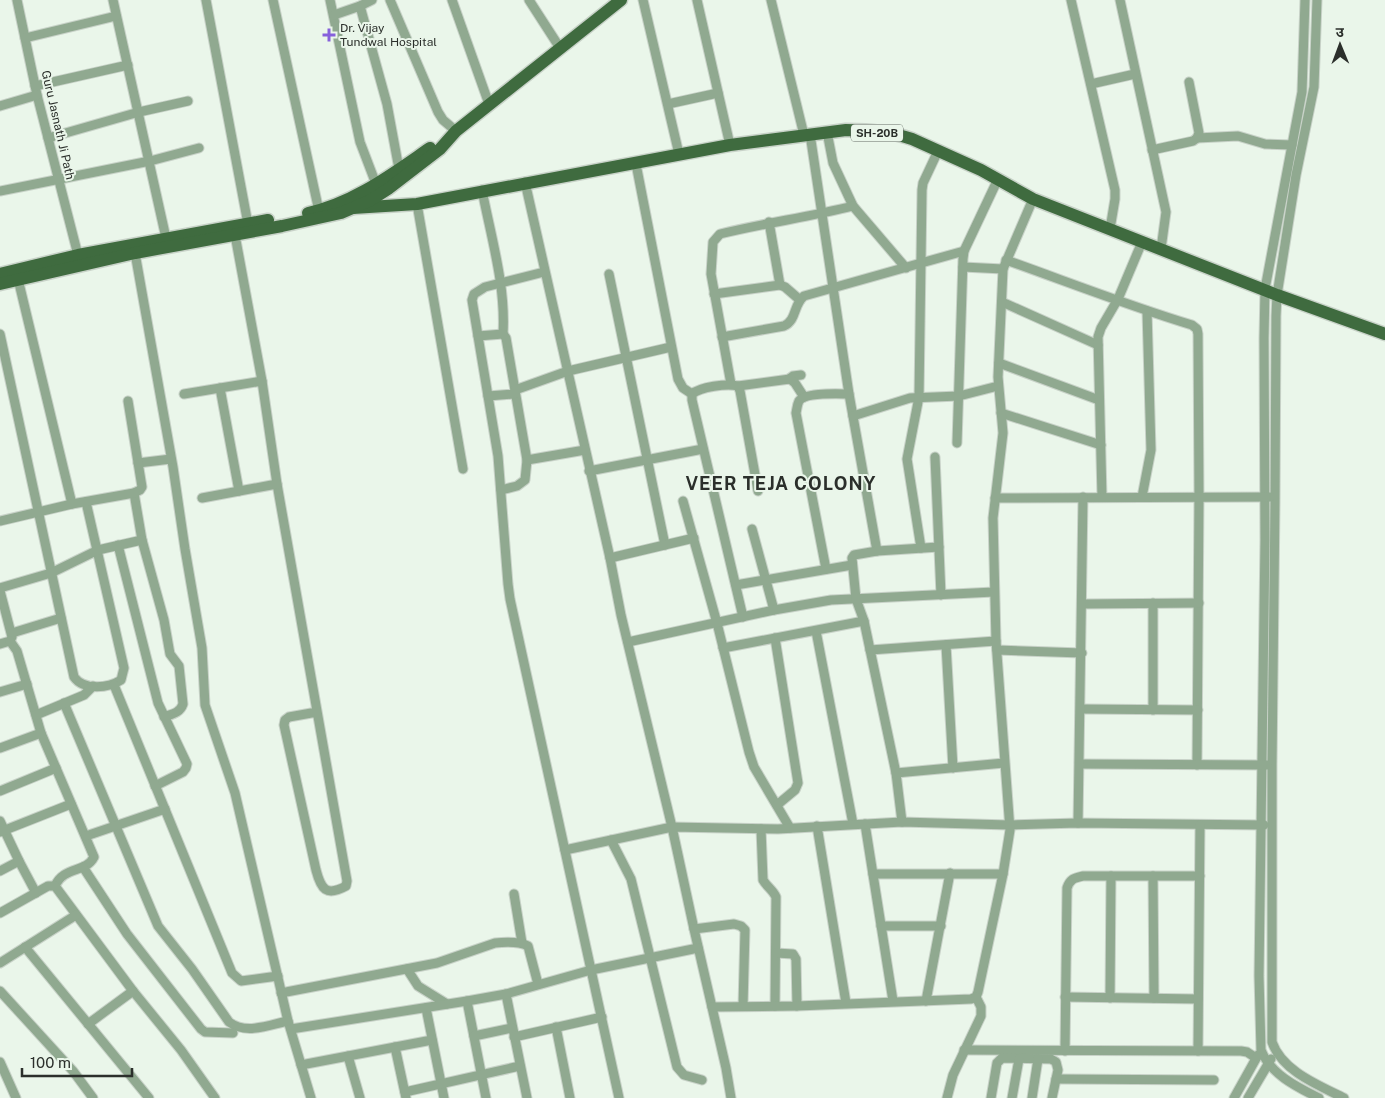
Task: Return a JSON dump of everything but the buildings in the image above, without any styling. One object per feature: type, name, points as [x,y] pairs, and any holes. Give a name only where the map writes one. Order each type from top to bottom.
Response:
[{"type":"main road","points":[[0,284],[135,253],[328,217],[354,208],[371,200],[413,171],[440,149],[453,134],[488,104],[560,48],[608,4],[621,0]]},
{"type":"main road","name":"SH-20B","points":[[336,205],[354,208],[417,204],[482,190],[636,164],[730,145],[856,130],[903,136],[998,180],[1033,199],[1271,292],[1385,334]]},
{"type":"main road","points":[[0,274],[78,255],[248,224],[336,205],[376,184],[453,134]]},
{"type":"street","name":"Guru Jasnath Ji Path","points":[[16,0],[36,90],[78,255]]},
{"type":"street","points":[[113,0],[166,238]]},
{"type":"street","points":[[206,0],[248,224]]},
{"type":"street","points":[[272,0],[319,210]]},
{"type":"street","points":[[330,0],[360,142],[376,184]]},
{"type":"street","points":[[334,15],[372,0]]},
{"type":"street","points":[[390,0],[438,112],[453,134]]},
{"type":"street","points":[[452,0],[488,104]]},
{"type":"street","points":[[529,0],[560,48]]},
{"type":"street","points":[[643,0],[679,154]]},
{"type":"street","points":[[697,0],[730,145]]},
{"type":"street","points":[[771,0],[807,135],[822,214],[853,416],[877,551]]},
{"type":"street","points":[[1071,0],[1115,190],[1110,229]]},
{"type":"street","points":[[1120,0],[1166,212],[1160,249]]},
{"type":"street","points":[[1292,174],[1292,145],[1303,86],[1305,0]]},
{"type":"street","points":[[1259,1054],[1265,497],[1264,338],[1292,174],[1315,79],[1317,0]]},
{"type":"street","points":[[360,6],[387,104],[399,169]]},
{"type":"street","points":[[25,38],[116,16]]},
{"type":"street","points":[[0,106],[36,90],[128,65]]},
{"type":"street","points":[[1091,84],[1136,74]]},
{"type":"street","points":[[1189,82],[1199,133],[1197,138]]},
{"type":"street","points":[[668,104],[718,93]]},
{"type":"street","points":[[48,138],[188,100]]},
{"type":"street","points":[[827,132],[833,163],[853,206],[906,268]]},
{"type":"street","points":[[1152,150],[1193,141],[1197,138],[1238,136],[1265,144],[1292,145]]},
{"type":"street","points":[[0,192],[150,161],[199,148]]},
{"type":"street","points":[[920,548],[907,458],[919,397],[922,190],[938,151]]},
{"type":"street","points":[[636,164],[680,383],[692,394],[703,449],[743,617]]},
{"type":"street","points":[[957,443],[964,251],[998,180]]},
{"type":"street","points":[[525,182],[589,471],[672,827],[731,1098]]},
{"type":"street","points":[[482,190],[500,283],[504,317],[503,334],[506,338],[527,460],[525,480],[517,486],[501,490]]},
{"type":"street","points":[[947,1098],[950,1081],[981,1016],[981,1007],[976,997],[1003,874],[1009,836],[994,592],[993,518],[1003,433],[998,386],[1005,265],[1033,199]]},
{"type":"street","points":[[417,204],[463,469]]},
{"type":"street","points":[[758,492],[750,441],[722,337],[714,294],[710,268],[713,242],[720,234],[769,222],[822,214],[853,206]]},
{"type":"street","points":[[769,222],[780,285]]},
{"type":"street","points":[[235,235],[262,381],[277,484],[347,882],[346,886],[342,888],[328,890],[323,888],[318,877],[284,725],[285,720],[289,717],[317,712]]},
{"type":"street","points":[[1102,497],[1098,345],[1101,328],[1118,299],[1142,242]]},
{"type":"street","points":[[722,337],[788,324],[804,296],[964,251]]},
{"type":"street","points":[[135,253],[203,657],[205,704],[235,793],[281,993],[311,1098]]},
{"type":"street","points":[[962,267],[1005,265],[1118,299],[1147,311],[1192,325],[1197,329],[1199,497],[1197,765]]},
{"type":"street","points":[[544,272],[485,286],[474,294],[472,300],[498,456],[510,599],[619,1098]]},
{"type":"street","points":[[609,274],[665,545]]},
{"type":"street","points":[[18,279],[72,504]]},
{"type":"street","points":[[714,294],[780,285],[786,287],[800,300]]},
{"type":"street","points":[[1271,292],[1275,497],[1272,765],[1272,1042],[1276,1053],[1307,1078],[1344,1098]]},
{"type":"street","points":[[1002,302],[1098,345]]},
{"type":"street","points":[[1142,497],[1151,450],[1147,311]]},
{"type":"street","points":[[0,334],[74,678],[84,686],[114,685],[121,680],[124,668],[86,502]]},
{"type":"street","points":[[478,336],[503,334]]},
{"type":"street","points":[[488,396],[514,394],[515,390],[568,371],[672,347]]},
{"type":"street","points":[[999,363],[1099,400]]},
{"type":"street","points":[[692,394],[696,390],[789,379],[793,376],[801,375]]},
{"type":"street","points":[[789,379],[795,383],[804,397]]},
{"type":"street","points":[[184,394],[262,381]]},
{"type":"street","points":[[853,416],[904,399],[959,396],[998,386]]},
{"type":"street","points":[[220,388],[239,491]]},
{"type":"street","points":[[826,569],[796,413],[799,400],[804,397],[832,393],[850,394]]},
{"type":"street","points":[[0,521],[72,504],[134,493],[140,490],[142,487],[128,401]]},
{"type":"street","points":[[1001,413],[1101,446]]},
{"type":"street","points":[[589,471],[703,449]]},
{"type":"street","points":[[527,460],[585,450]]},
{"type":"street","points":[[935,457],[941,595]]},
{"type":"street","points":[[138,463],[171,460]]},
{"type":"street","points":[[202,498],[277,484]]},
{"type":"street","points":[[134,493],[142,540],[164,620],[170,654],[179,666],[183,704],[181,710],[164,717]]},
{"type":"street","points":[[1078,823],[1083,497]]},
{"type":"street","points":[[995,498],[1275,497]]},
{"type":"street","points":[[683,502],[717,623],[749,752],[754,766],[790,828]]},
{"type":"street","points":[[752,528],[774,610]]},
{"type":"street","points":[[610,558],[694,538]]},
{"type":"street","points":[[55,886],[63,875],[92,862],[94,857],[41,733],[17,651],[11,637],[0,592],[51,573],[98,550],[142,540]]},
{"type":"street","points":[[118,545],[158,703],[187,764],[183,772],[156,786]]},
{"type":"street","points":[[902,822],[896,773],[864,621],[856,599],[852,558],[854,555],[877,551],[939,547]]},
{"type":"street","points":[[736,585],[852,564]]},
{"type":"street","points":[[628,642],[774,610],[831,600],[994,592]]},
{"type":"street","points":[[1082,604],[1199,603]]},
{"type":"street","points":[[1153,710],[1154,604]]},
{"type":"street","points":[[0,644],[11,637],[61,618]]},
{"type":"street","points":[[723,648],[864,621]]},
{"type":"street","points":[[816,630],[853,824]]},
{"type":"street","points":[[775,638],[798,782],[795,790],[777,805]]},
{"type":"street","points":[[870,650],[946,645],[997,646],[1082,653]]},
{"type":"street","points":[[946,645],[953,768]]},
{"type":"street","points":[[0,692],[27,684]]},
{"type":"street","points":[[114,685],[232,973],[241,981],[278,976]]},
{"type":"street","points":[[36,715],[84,695],[93,686]]},
{"type":"street","points":[[64,703],[158,926],[192,969],[229,1022],[235,1026],[247,1029],[290,1025],[426,1008],[506,994],[591,970],[698,948]]},
{"type":"street","points":[[1081,709],[1198,710]]},
{"type":"street","points":[[0,748],[41,733]]},
{"type":"street","points":[[896,773],[1004,763]]},
{"type":"street","points":[[1080,764],[1272,765]]},
{"type":"street","points":[[0,791],[56,768]]},
{"type":"street","points":[[2,831],[71,804]]},
{"type":"street","points":[[86,836],[165,809]]},
{"type":"street","points":[[0,821],[2,831],[36,893]]},
{"type":"street","points":[[565,850],[672,827],[761,829],[902,822],[1009,825],[1078,823],[1272,825]]},
{"type":"street","points":[[865,824],[893,1001]]},
{"type":"street","points":[[1198,1051],[1200,825]]},
{"type":"street","points":[[817,826],[846,1003]]},
{"type":"street","points":[[761,829],[763,880],[776,897],[775,1006]]},
{"type":"street","points":[[611,840],[631,879],[677,1067],[684,1075],[702,1080]]},
{"type":"street","points":[[0,871],[19,861]]},
{"type":"street","points":[[83,867],[127,934],[200,1029],[205,1032],[233,1033]]},
{"type":"street","points":[[926,1001],[950,873]]},
{"type":"street","points":[[873,874],[1003,874]]},
{"type":"street","points":[[1065,1050],[1067,888],[1069,882],[1083,876],[1200,876]]},
{"type":"street","points":[[1110,998],[1111,876]]},
{"type":"street","points":[[1153,876],[1154,998]]},
{"type":"street","points":[[0,913],[48,886],[55,886]]},
{"type":"street","points":[[55,886],[132,991],[181,1050],[215,1098]]},
{"type":"street","points":[[514,894],[522,943]]},
{"type":"street","points":[[0,963],[76,915]]},
{"type":"street","points":[[694,929],[734,924],[741,926],[745,930],[743,1006]]},
{"type":"street","points":[[881,926],[941,926]]},
{"type":"street","points":[[281,993],[437,963],[495,943],[522,943],[528,946],[538,984]]},
{"type":"street","points":[[25,947],[149,1098]]},
{"type":"street","points":[[776,952],[793,954],[796,959],[797,1006]]},
{"type":"street","points":[[408,968],[418,986],[448,1004]]},
{"type":"street","points":[[0,991],[73,1071],[93,1098]]},
{"type":"street","points":[[88,1024],[132,991]]},
{"type":"street","points":[[506,994],[527,1098]]},
{"type":"street","points":[[712,1006],[797,1006],[971,999],[976,997]]},
{"type":"street","points":[[1065,997],[1198,999]]},
{"type":"street","points":[[467,1001],[486,1098]]},
{"type":"street","points":[[426,1008],[444,1098]]},
{"type":"street","points":[[474,1036],[556,1027],[602,1017]]},
{"type":"street","points":[[556,1027],[570,1098]]},
{"type":"street","points":[[301,1065],[432,1040]]},
{"type":"street","points":[[1234,1098],[1259,1054],[1272,1042]]},
{"type":"street","points":[[396,1047],[405,1095],[441,1084],[520,1066]]},
{"type":"street","points":[[964,1050],[1240,1051],[1259,1054],[1291,1083],[1319,1098]]},
{"type":"street","points":[[1248,1098],[1268,1062],[1276,1053]]},
{"type":"street","points":[[348,1056],[360,1098]]},
{"type":"street","points":[[991,1098],[996,1063],[1002,1058],[1052,1059],[1056,1062],[1058,1070],[1052,1098]]},
{"type":"street","points":[[1012,1098],[1019,1058]]},
{"type":"street","points":[[1032,1098],[1038,1059]]},
{"type":"street","points":[[0,1062],[16,1098]]},
{"type":"street","points":[[1056,1079],[1214,1080]]},
{"type":"place","name":"Dr. Vijay Tundwal Hospital","points":[[329,35]]},
{"type":"district","name":"VEER TEJA COLONY","points":[[781,483]]}]
